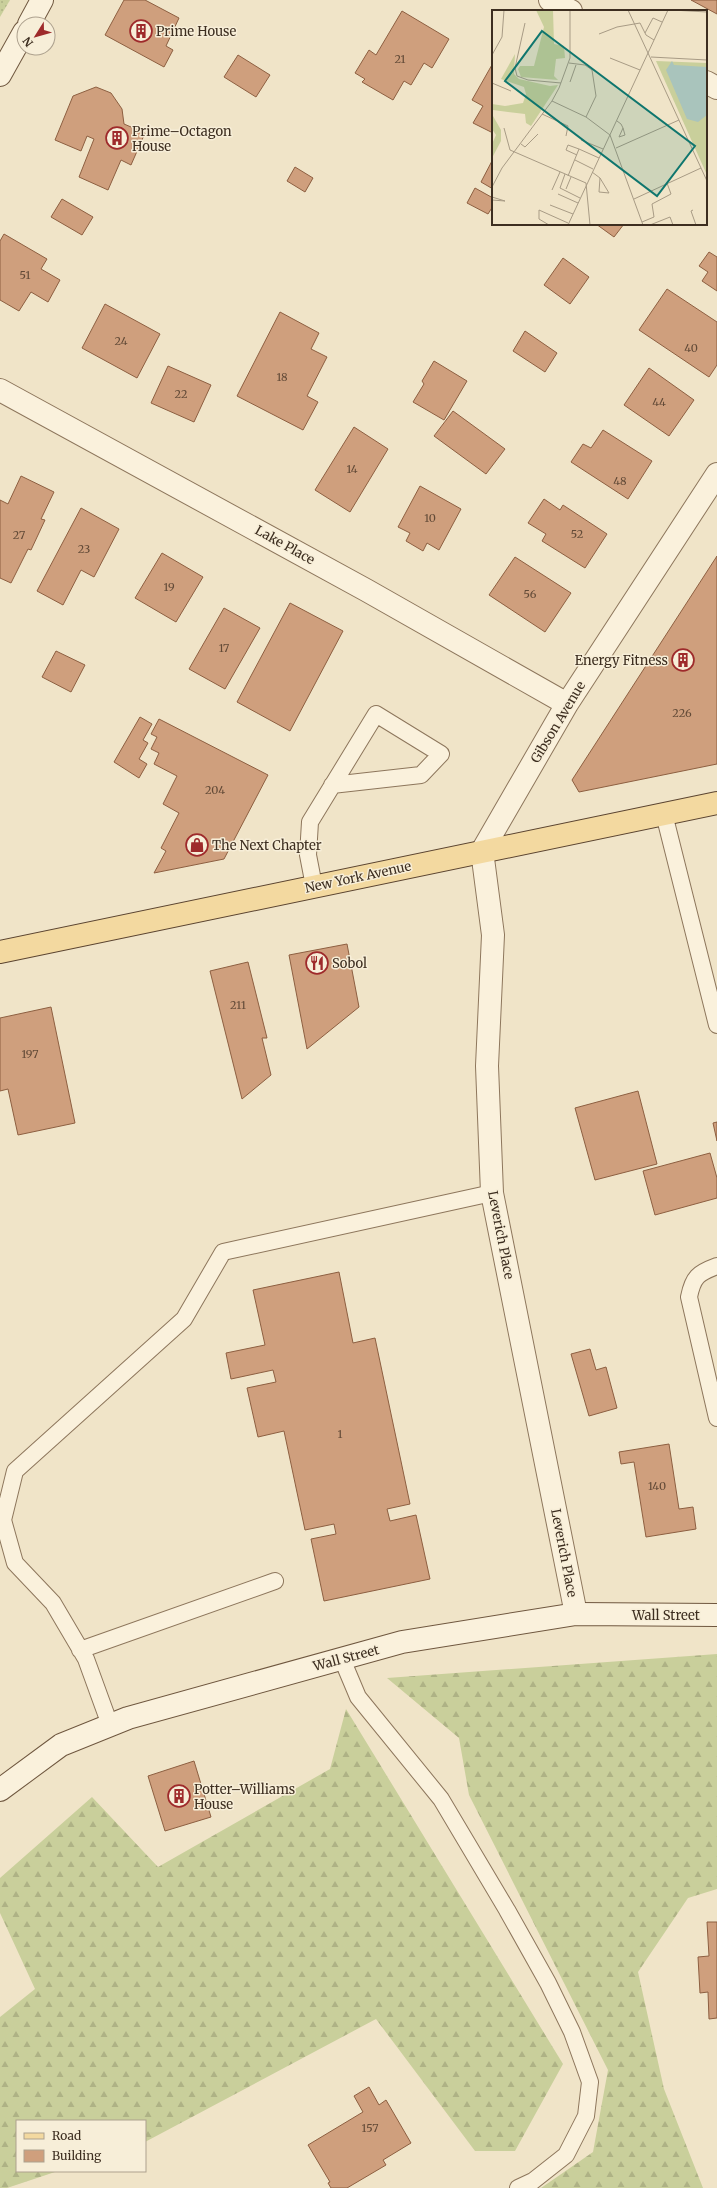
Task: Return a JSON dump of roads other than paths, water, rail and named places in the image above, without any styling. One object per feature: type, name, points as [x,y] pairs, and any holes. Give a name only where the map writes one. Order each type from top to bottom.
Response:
[{"type":"main road","name":"New York Avenue","points":[[0,952],[717,803]]},
{"type":"street","points":[[33,16],[42,0]]},
{"type":"street","points":[[550,0],[569,10]]},
{"type":"street","points":[[0,75],[16,46]]},
{"type":"street","points":[[707,83],[717,88]]},
{"type":"street","name":"Lake Place","points":[[0,390],[366,590],[567,704]]},
{"type":"street","name":"Gibson Avenue","points":[[482,851],[567,704],[717,474]]},
{"type":"street","name":"Leverich Place","points":[[482,851],[493,935],[487,1066],[492,1193],[576,1614]]},
{"type":"street","name":"Wall Street","points":[[0,1790],[61,1745],[128,1718],[402,1642],[576,1614],[717,1615]]},
{"type":"lane","points":[[314,886],[308,855],[310,822],[332,785],[376,714],[441,754],[421,776],[332,785]]},
{"type":"lane","points":[[664,814],[717,1025]]},
{"type":"lane","points":[[110,1725],[86,1659],[52,1603],[15,1563],[3,1520],[15,1471],[184,1319],[222,1252],[492,1193]]},
{"type":"lane","points":[[717,1266],[700,1273],[692,1282],[690,1297],[717,1418]]},
{"type":"lane","points":[[80,1650],[275,1581]]},
{"type":"lane","points":[[342,1659],[358,1697],[440,1798],[507,1910],[565,2018],[590,2082],[586,2116],[566,2155],[533,2181],[518,2188]]},
{"type":"place","name":"Prime House","points":[[141,31]]},
{"type":"place","name":"Prime–Octagon House","points":[[117,138]]},
{"type":"place","name":"Energy Fitness","points":[[683,660]]},
{"type":"place","name":"The Next Chapter","points":[[197,845]]},
{"type":"place","name":"Sobol","points":[[317,963]]},
{"type":"place","name":"Potter–Williams House","points":[[179,1796]]}]
